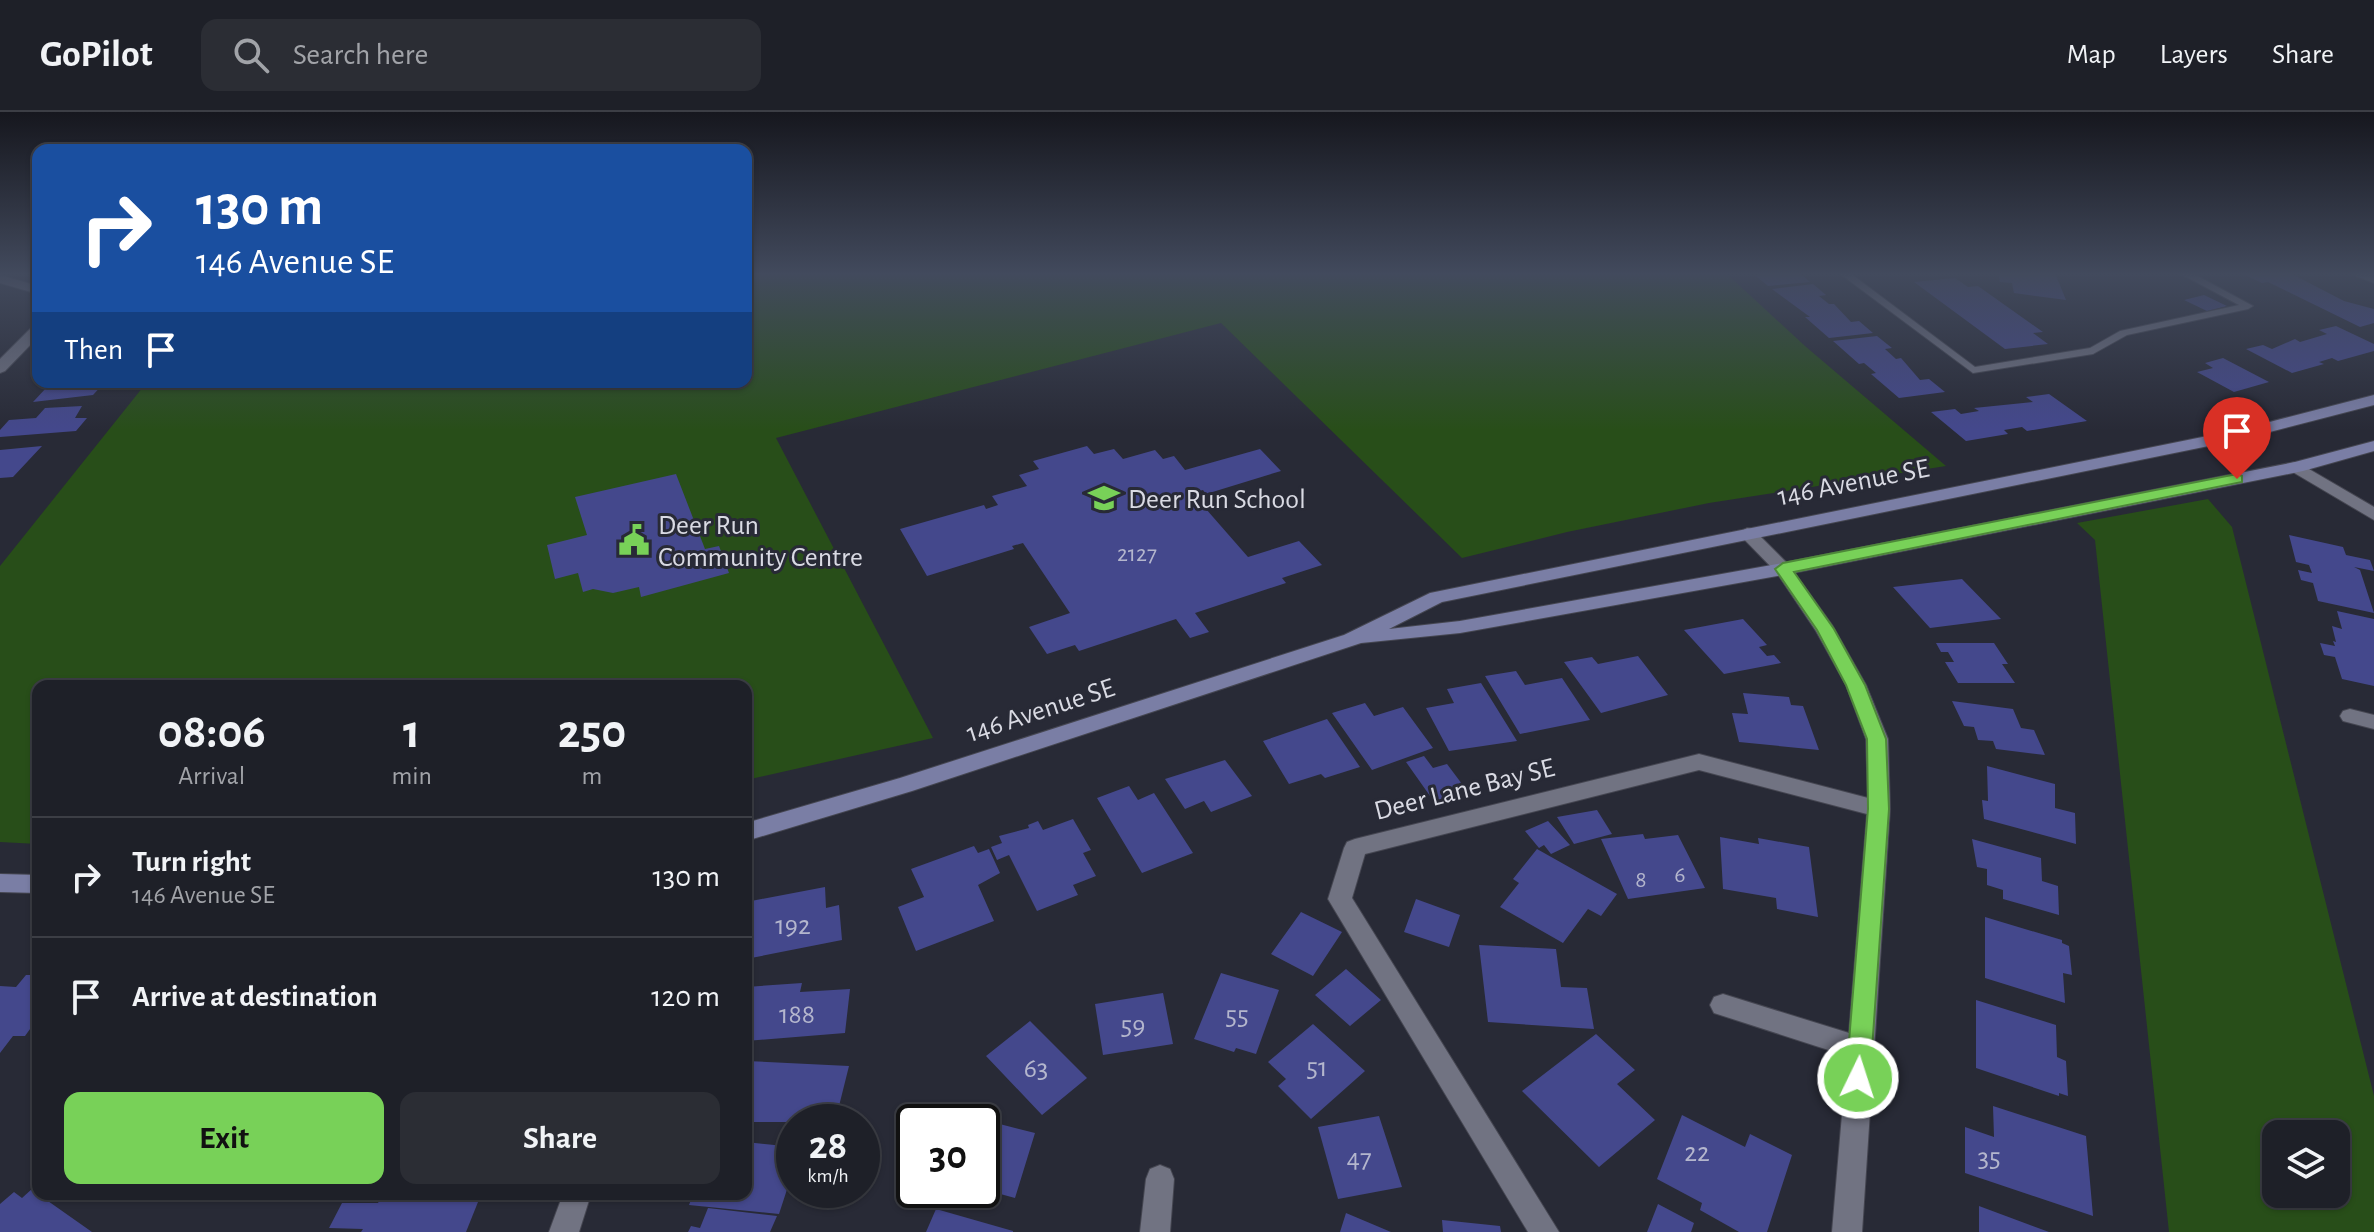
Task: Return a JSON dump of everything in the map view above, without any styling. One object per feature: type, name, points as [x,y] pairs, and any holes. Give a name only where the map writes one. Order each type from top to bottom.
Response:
[{"type":"street","points":[[0,368],[32,335]]},
{"type":"street","name":"146 Avenue SE","points":[[752,830],[1351,640],[1437,597],[2243,434],[2374,400]]},
{"type":"street","name":"146 Avenue SE","points":[[1351,640],[1460,627],[1783,569],[2297,467],[2374,446]]},
{"type":"street","points":[[2297,467],[2374,515]]},
{"type":"street","points":[[1747,533],[1783,569],[1825,629],[1856,685],[1877,739],[1879,809],[1847,1232]]},
{"type":"street","points":[[2350,716],[2374,722]]},
{"type":"street","name":"Deer Lane Bay SE","points":[[1544,1232],[1340,899],[1355,848],[1699,762],[1879,809]]},
{"type":"street","points":[[0,883],[32,884]]},
{"type":"street","points":[[1723,1005],[1860,1048]]},
{"type":"street","points":[[1155,1232],[1160,1179]]},
{"type":"street","points":[[564,1232],[575,1200]]},
{"type":"lane","points":[[1914,325],[1973,370],[2093,351],[2124,333],[2160,325]]},
{"type":"green space","points":[[752,325],[1212,325],[776,438],[933,738],[752,779],[752,680],[32,680],[32,844],[0,842],[0,566],[142,388],[752,388]]},
{"type":"green space","points":[[1223,325],[1783,325],[1946,466],[1709,503],[1567,532],[1462,558]]},
{"type":"green space","points":[[2208,499],[2232,527],[2374,1096],[2374,1232],[2169,1232],[2095,540],[2077,523]]},
{"type":"building","points":[[1814,325],[1864,325],[1873,333],[1829,338]]},
{"type":"building","points":[[1973,325],[2033,325],[2043,332],[2033,333],[2048,344],[2005,349]]},
{"type":"building","points":[[2336,326],[2374,344],[2374,351],[2338,361],[2332,358],[2319,362],[2324,364],[2292,373],[2246,349],[2263,345],[2272,349],[2295,339],[2300,342],[2327,334],[2319,330]]},
{"type":"building","points":[[1877,336],[1892,348],[1885,349],[1896,359],[1901,358],[1920,380],[1929,379],[1945,392],[1899,398],[1871,374],[1876,373],[1864,363],[1859,364],[1833,341]]},
{"type":"building","points":[[2223,358],[2269,382],[2234,392],[2197,372],[2213,368],[2205,363]]},
{"type":"building","points":[[46,388],[99,388],[93,395],[33,402]]},
{"type":"building","points":[[2049,394],[2087,421],[2027,431],[2022,427],[2004,430],[2008,434],[1966,441],[1931,412],[1955,409],[1961,414],[1979,411],[1974,408],[2033,402],[2026,397]]},
{"type":"building","points":[[82,406],[75,418],[87,418],[76,431],[0,437],[0,430],[9,420],[36,418],[45,408]]},
{"type":"building","points":[[42,446],[13,477],[0,478],[0,450]]},
{"type":"building","points":[[1087,446],[1094,454],[1114,449],[1123,459],[1155,450],[1163,459],[1174,456],[1185,470],[1260,449],[1281,471],[1206,494],[1203,490],[1192,493],[1248,557],[1299,541],[1322,565],[1282,578],[1286,583],[1195,613],[1209,632],[1190,638],[1176,619],[1079,651],[1075,645],[1047,654],[1029,627],[1070,613],[1023,543],[1012,546],[1014,549],[927,576],[900,529],[984,505],[986,509],[998,505],[992,496],[1027,486],[1019,475],[1039,469],[1033,461]]},
{"type":"building","name":"Deer Run Community Centre","points":[[676,474],[705,549],[719,546],[729,573],[641,597],[639,587],[613,593],[593,589],[583,592],[578,573],[555,579],[547,545],[587,535],[575,497]]},
{"type":"building","points":[[2289,535],[2343,547],[2346,555],[2370,560],[2374,571],[2354,567],[2360,570],[2374,613],[2318,601],[2313,583],[2301,580],[2298,570],[2312,573],[2309,565],[2296,562]]},
{"type":"building","points":[[1962,579],[2001,619],[1930,628],[1893,587]]},
{"type":"building","points":[[2337,611],[2374,619],[2374,686],[2342,679],[2335,657],[2324,655],[2320,643],[2335,646],[2332,626],[2342,629]]},
{"type":"building","points":[[1743,619],[1767,645],[1759,647],[1767,656],[1774,655],[1781,663],[1724,674],[1684,630]]},
{"type":"building","points":[[1936,643],[1994,643],[2008,664],[2002,664],[2015,683],[1958,683],[1945,662],[1954,662],[1948,652],[1941,652]]},
{"type":"building","points":[[1638,656],[1668,695],[1601,713],[1564,662],[1592,657],[1598,664]]},
{"type":"building","points":[[1516,671],[1525,685],[1562,678],[1590,720],[1520,734],[1485,676]]},
{"type":"building","points":[[1481,683],[1517,741],[1449,751],[1426,708],[1454,703],[1447,689]]},
{"type":"building","points":[[1743,693],[1789,697],[1791,705],[1803,706],[1819,750],[1739,742],[1732,713],[1748,714]]},
{"type":"building","points":[[1952,701],[2013,709],[2021,728],[2034,730],[2045,755],[1996,749],[1993,741],[1978,740],[1974,727],[1964,726]]},
{"type":"building","points":[[1365,703],[1374,716],[1403,707],[1433,748],[1372,770],[1332,713]]},
{"type":"building","points":[[1327,719],[1360,767],[1325,778],[1321,774],[1289,784],[1263,741]]},
{"type":"building","points":[[1424,756],[1433,768],[1447,764],[1468,792],[1435,803],[1406,762]]},
{"type":"building","points":[[1225,760],[1252,796],[1211,812],[1204,801],[1185,809],[1165,779]]},
{"type":"building","points":[[1987,766],[2055,784],[2055,808],[2075,813],[2076,844],[1984,819],[1982,800],[1988,801]]},
{"type":"building","points":[[1129,786],[1138,800],[1154,793],[1193,853],[1142,873],[1097,798]]},
{"type":"building","points":[[1597,810],[1612,834],[1574,844],[1557,817]]},
{"type":"building","points":[[1073,819],[1091,850],[1083,853],[1096,876],[1073,885],[1078,895],[1037,911],[1009,855],[997,860],[991,847],[1002,843],[999,836],[1029,828],[1028,825],[1038,821],[1043,830]]},
{"type":"building","points":[[1548,821],[1570,845],[1551,854],[1544,845],[1539,848],[1525,831]]},
{"type":"building","points":[[1643,834],[1645,839],[1678,835],[1705,888],[1628,899],[1601,839]]},
{"type":"building","points":[[1720,837],[1759,844],[1758,838],[1809,847],[1818,917],[1777,909],[1776,898],[1723,889]]},
{"type":"building","points":[[1972,839],[2041,858],[2042,881],[2058,886],[2059,915],[2003,899],[2003,890],[1987,885],[1987,869],[1977,867]]},
{"type":"building","points":[[974,846],[978,853],[989,849],[1000,873],[978,885],[994,921],[916,951],[898,907],[924,897],[911,869]]},
{"type":"building","points":[[1537,849],[1617,894],[1601,916],[1588,909],[1563,943],[1500,907],[1519,883],[1513,879]]},
{"type":"building","points":[[825,887],[826,908],[839,905],[842,940],[752,958],[752,901]]},
{"type":"building","points":[[1416,899],[1460,915],[1449,947],[1404,932]]},
{"type":"building","points":[[1301,912],[1342,932],[1313,976],[1271,954]]},
{"type":"building","points":[[1985,917],[2062,940],[2069,946],[2072,975],[2063,973],[2065,1003],[1985,978]]},
{"type":"building","points":[[1479,945],[1556,949],[1561,987],[1587,988],[1594,1029],[1488,1022]]},
{"type":"building","points":[[1346,969],[1381,1000],[1350,1026],[1315,995]]},
{"type":"building","points":[[1221,973],[1279,990],[1256,1054],[1236,1048],[1234,1052],[1194,1039]]},
{"type":"building","points":[[26,975],[32,975],[32,1026],[25,1036],[13,1036],[0,1053],[0,986],[16,987]]},
{"type":"building","points":[[802,983],[800,992],[850,989],[845,1033],[752,1041],[752,987]]},
{"type":"building","points":[[1163,993],[1173,1044],[1103,1055],[1095,1004]]},
{"type":"building","points":[[1976,1000],[2056,1025],[2057,1057],[2066,1061],[2068,1096],[2059,1093],[2059,1096],[1976,1068]]},
{"type":"building","points":[[1030,1021],[1087,1078],[1042,1115],[986,1056]]},
{"type":"building","points":[[1313,1024],[1365,1071],[1311,1119],[1278,1086],[1286,1079],[1268,1062]]},
{"type":"building","points":[[1596,1034],[1635,1070],[1617,1084],[1655,1120],[1599,1167],[1522,1091]]},
{"type":"building","points":[[752,1061],[849,1066],[840,1104],[776,1104],[776,1122],[752,1122]]},
{"type":"building","points":[[1993,1106],[2086,1136],[2093,1216],[1965,1173],[1965,1127],[1994,1137]]},
{"type":"building","points":[[1682,1115],[1745,1147],[1750,1134],[1792,1155],[1767,1232],[1739,1232],[1700,1210],[1702,1203],[1657,1179]]},
{"type":"building","points":[[1379,1116],[1402,1187],[1338,1199],[1318,1127]]},
{"type":"building","points":[[1000,1124],[1035,1133],[1015,1198],[1000,1194]]},
{"type":"building","points":[[752,1143],[776,1145],[776,1208],[781,1208],[779,1214],[689,1205],[691,1200],[752,1200]]},
{"type":"building","points":[[32,1189],[32,1200],[47,1200],[92,1232],[0,1232],[0,1204],[14,1192],[22,1198]]},
{"type":"building","points":[[380,1200],[479,1200],[466,1232],[361,1232],[363,1229],[329,1228],[342,1203],[378,1203]]},
{"type":"building","points":[[1658,1204],[1694,1223],[1691,1232],[1647,1232]]},
{"type":"building","points":[[1979,1206],[2049,1232],[1979,1232]]},
{"type":"building","points":[[708,1208],[777,1216],[770,1232],[688,1232],[691,1226],[700,1228]]},
{"type":"building","points":[[936,1209],[1013,1231],[1013,1232],[926,1232]]},
{"type":"building","points":[[1346,1213],[1391,1232],[1340,1232]]},
{"type":"building","points":[[1442,1220],[1500,1226],[1501,1232],[1443,1232]]},
{"type":"place","name":"Deer Run School","points":[[1104,498]]},
{"type":"place","name":"Deer Run Community Centre","points":[[634,540]]},
{"type":"route","points":[[1858,1078],[1879,809],[1877,739],[1856,685],[1825,629],[1783,569],[2237,479]]}]
